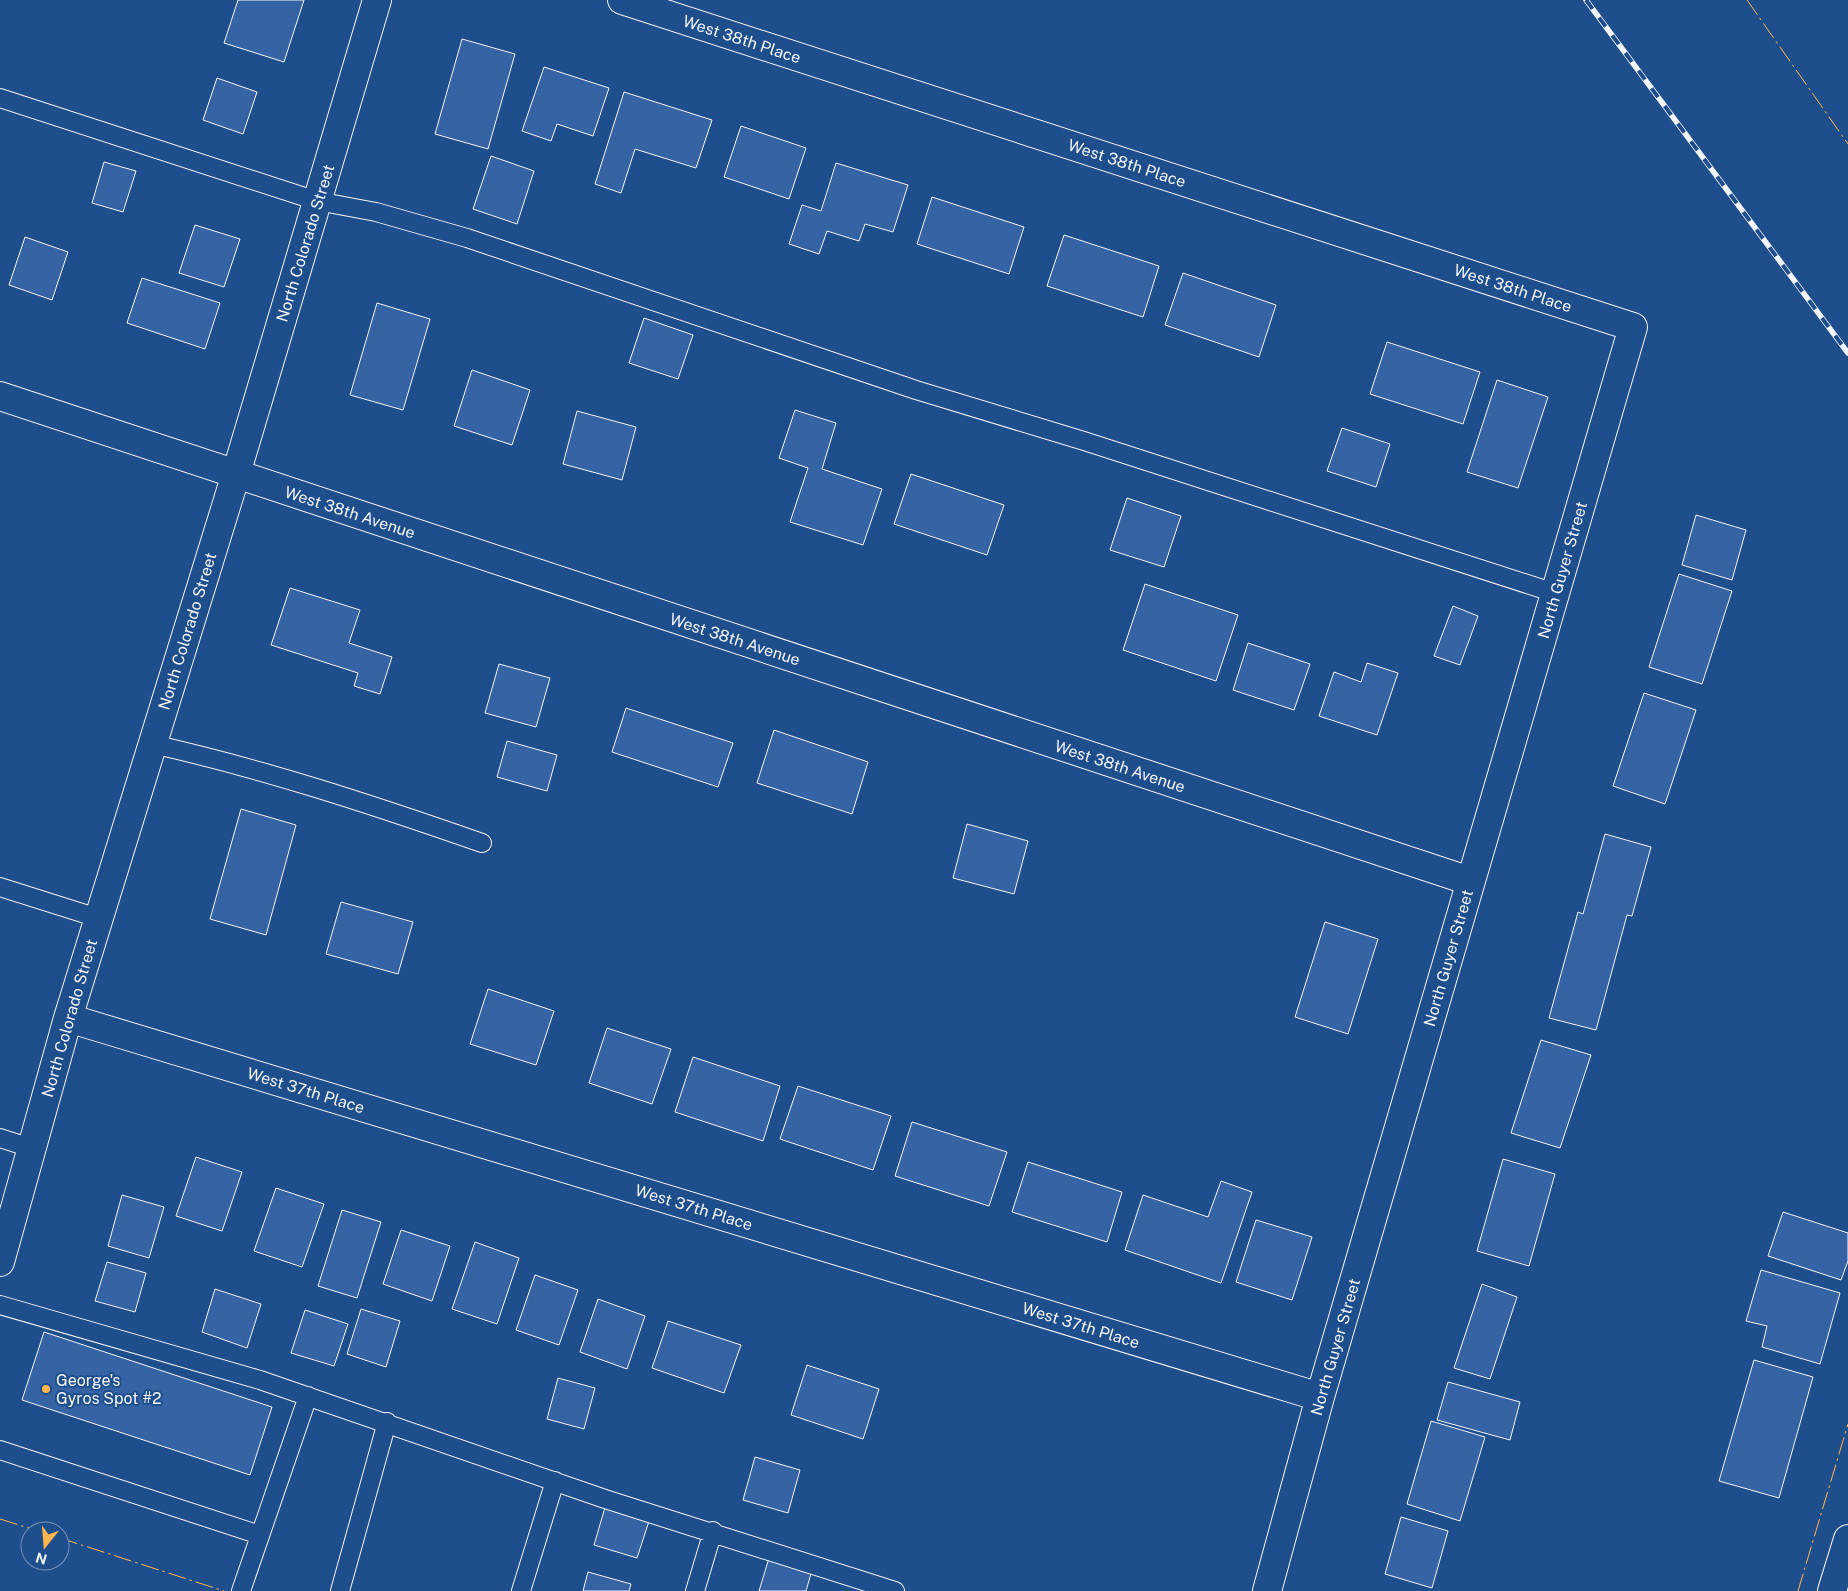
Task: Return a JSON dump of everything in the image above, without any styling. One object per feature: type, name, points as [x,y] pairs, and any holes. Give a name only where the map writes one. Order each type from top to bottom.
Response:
[{"type":"street","name":"North Colorado Street","points":[[0,1262],[68,1018],[236,474],[377,0]]},
{"type":"street","name":"West 38th Place","points":[[622,0],[1633,326]]},
{"type":"street","name":"North Guyer Street","points":[[1267,1591],[1320,1397],[1633,326]]},
{"type":"street","name":"West 38th Avenue","points":[[0,396],[1470,882]]},
{"type":"street","name":"West 37th Place","points":[[68,1018],[1320,1397]]},
{"type":"street","points":[[1832,1591],[1848,1539]]},
{"type":"lane","points":[[0,98],[317,200],[376,212],[476,240],[916,390],[1084,442],[1555,594]]},
{"type":"lane","points":[[152,744],[232,762],[392,812],[482,843]]},
{"type":"lane","points":[[0,887],[98,918]]},
{"type":"lane","points":[[0,1138],[31,1148]]},
{"type":"lane","points":[[0,1306],[260,1380],[387,1422],[605,1499],[712,1531],[895,1591]]},
{"type":"lane","points":[[241,1591],[308,1396]]},
{"type":"lane","points":[[340,1591],[387,1422]]},
{"type":"lane","points":[[0,1450],[260,1536]]},
{"type":"lane","points":[[521,1591],[555,1481]]},
{"type":"lane","points":[[695,1591],[712,1531]]},
{"type":"building","points":[[238,0],[304,0],[284,62],[224,43]]},
{"type":"building","points":[[462,39],[515,54],[488,149],[435,134]]},
{"type":"building","points":[[544,67],[609,88],[593,136],[557,124],[551,141],[522,131]]},
{"type":"building","points":[[217,78],[257,92],[243,134],[203,120]]},
{"type":"building","points":[[624,92],[712,120],[696,168],[635,149],[621,193],[595,184]]},
{"type":"building","points":[[741,126],[806,148],[789,199],[724,177]]},
{"type":"building","points":[[491,156],[534,171],[517,224],[473,209]]},
{"type":"building","points":[[104,162],[136,171],[123,212],[92,203]]},
{"type":"building","points":[[836,163],[908,185],[893,232],[865,224],[859,241],[827,231],[819,254],[789,244],[802,205],[821,211]]},
{"type":"building","points":[[932,197],[1024,227],[1009,274],[917,244]]},
{"type":"building","points":[[195,225],[240,239],[224,287],[179,273]]},
{"type":"building","points":[[1064,235],[1159,266],[1143,317],[1047,286]]},
{"type":"building","points":[[25,237],[68,252],[52,300],[9,285]]},
{"type":"building","points":[[1183,273],[1276,305],[1259,357],[1165,325]]},
{"type":"building","points":[[142,278],[220,303],[205,349],[127,323]]},
{"type":"building","points":[[377,303],[430,319],[403,410],[350,395]]},
{"type":"building","points":[[644,318],[693,335],[678,379],[629,363]]},
{"type":"building","points":[[1387,342],[1480,372],[1463,424],[1370,394]]},
{"type":"building","points":[[472,370],[530,390],[512,445],[454,426]]},
{"type":"building","points":[[1497,380],[1548,397],[1518,488],[1467,472]]},
{"type":"building","points":[[795,410],[836,423],[822,469],[882,489],[863,545],[790,522],[808,468],[779,458]]},
{"type":"building","points":[[577,411],[636,427],[622,480],[563,464]]},
{"type":"building","points":[[1342,428],[1390,444],[1376,487],[1327,471]]},
{"type":"building","points":[[911,474],[1004,505],[987,555],[894,524]]},
{"type":"building","points":[[1127,498],[1181,516],[1164,567],[1110,550]]},
{"type":"building","points":[[1696,515],[1746,530],[1732,580],[1682,565]]},
{"type":"building","points":[[1679,574],[1732,591],[1702,684],[1649,667]]},
{"type":"building","points":[[1145,584],[1238,615],[1216,681],[1123,650]]},
{"type":"building","points":[[290,588],[360,610],[349,643],[392,657],[380,694],[354,686],[358,673],[271,645]]},
{"type":"building","points":[[1453,606],[1478,616],[1460,665],[1434,656]]},
{"type":"building","points":[[1248,643],[1310,664],[1294,710],[1233,690]]},
{"type":"building","points":[[1367,663],[1398,673],[1377,735],[1319,716],[1334,672],[1361,682]]},
{"type":"building","points":[[499,664],[550,678],[536,727],[485,713]]},
{"type":"building","points":[[1644,693],[1696,710],[1665,804],[1613,786]]},
{"type":"building","points":[[626,708],[733,743],[718,787],[612,752]]},
{"type":"building","points":[[774,730],[868,762],[852,814],[757,783]]},
{"type":"building","points":[[507,741],[557,755],[547,791],[497,777]]},
{"type":"building","points":[[241,809],[296,825],[266,935],[210,919]]},
{"type":"building","points":[[967,824],[1028,841],[1014,894],[953,878]]},
{"type":"building","points":[[1605,834],[1651,847],[1632,916],[1627,915],[1596,1030],[1549,1018],[1578,912],[1583,914]]},
{"type":"building","points":[[341,902],[413,922],[398,974],[326,954]]},
{"type":"building","points":[[1325,922],[1378,939],[1348,1034],[1295,1017]]},
{"type":"building","points":[[488,989],[554,1011],[536,1065],[470,1044]]},
{"type":"building","points":[[607,1028],[671,1049],[652,1104],[589,1083]]},
{"type":"building","points":[[1541,1040],[1591,1055],[1560,1148],[1511,1133]]},
{"type":"building","points":[[693,1057],[780,1086],[763,1141],[675,1112]]},
{"type":"building","points":[[798,1086],[891,1116],[873,1170],[780,1139]]},
{"type":"building","points":[[912,1122],[1007,1152],[989,1206],[895,1176]]},
{"type":"building","points":[[196,1157],[242,1172],[222,1231],[176,1216]]},
{"type":"building","points":[[1503,1159],[1555,1174],[1529,1266],[1477,1251]]},
{"type":"building","points":[[1028,1162],[1122,1192],[1107,1242],[1012,1212]]},
{"type":"building","points":[[1221,1181],[1252,1192],[1221,1283],[1125,1250],[1143,1195],[1208,1217]]},
{"type":"building","points":[[276,1188],[324,1204],[302,1267],[254,1251]]},
{"type":"building","points":[[122,1195],[164,1207],[149,1258],[108,1246]]},
{"type":"building","points":[[342,1210],[381,1222],[357,1298],[318,1286]]},
{"type":"building","points":[[1783,1212],[1848,1233],[1848,1261],[1841,1280],[1768,1256]]},
{"type":"building","points":[[1256,1220],[1312,1237],[1292,1300],[1236,1282]]},
{"type":"building","points":[[401,1230],[450,1246],[432,1301],[383,1284]]},
{"type":"building","points":[[475,1242],[519,1258],[497,1324],[452,1309]]},
{"type":"building","points":[[107,1262],[146,1273],[135,1312],[95,1301]]},
{"type":"building","points":[[1761,1270],[1840,1293],[1820,1364],[1762,1347],[1767,1326],[1746,1321]]},
{"type":"building","points":[[535,1275],[578,1290],[559,1345],[516,1330]]},
{"type":"building","points":[[1482,1284],[1517,1297],[1490,1379],[1454,1368]]},
{"type":"building","points":[[215,1289],[261,1304],[247,1348],[202,1332]]},
{"type":"building","points":[[598,1299],[645,1316],[627,1369],[580,1352]]},
{"type":"building","points":[[361,1309],[400,1321],[386,1367],[347,1354]]},
{"type":"building","points":[[305,1310],[348,1324],[334,1366],[291,1353]]},
{"type":"building","points":[[668,1321],[741,1345],[724,1393],[652,1368]]},
{"type":"building","points":[[44,1332],[272,1407],[250,1475],[22,1400]]},
{"type":"building","points":[[1754,1360],[1813,1377],[1779,1498],[1719,1481]]},
{"type":"building","points":[[807,1365],[879,1389],[863,1439],[791,1415]]},
{"type":"building","points":[[558,1378],[595,1388],[584,1429],[547,1419]]},
{"type":"building","points":[[1448,1382],[1520,1402],[1510,1440],[1437,1420]]},
{"type":"building","points":[[1431,1421],[1485,1437],[1460,1521],[1407,1504]]},
{"type":"building","points":[[755,1457],[800,1470],[788,1513],[743,1500]]},
{"type":"building","points":[[606,1504],[650,1518],[637,1558],[594,1545]]},
{"type":"building","points":[[1401,1517],[1448,1531],[1432,1588],[1385,1574]]},
{"type":"building","points":[[769,1558],[812,1570],[806,1591],[759,1591]]},
{"type":"building","points":[[588,1572],[631,1584],[629,1591],[583,1591]]},
{"type":"railway","points":[[1586,0],[1848,353]]},
{"type":"power","points":[[1747,0],[1848,144]]},
{"type":"power","points":[[1798,1591],[1848,1424]]},
{"type":"power","points":[[0,1519],[20,1525]]},
{"type":"power","points":[[70,1541],[224,1591]]},
{"type":"place","name":"George's Gyros Spot #2","points":[[46,1389]]}]
